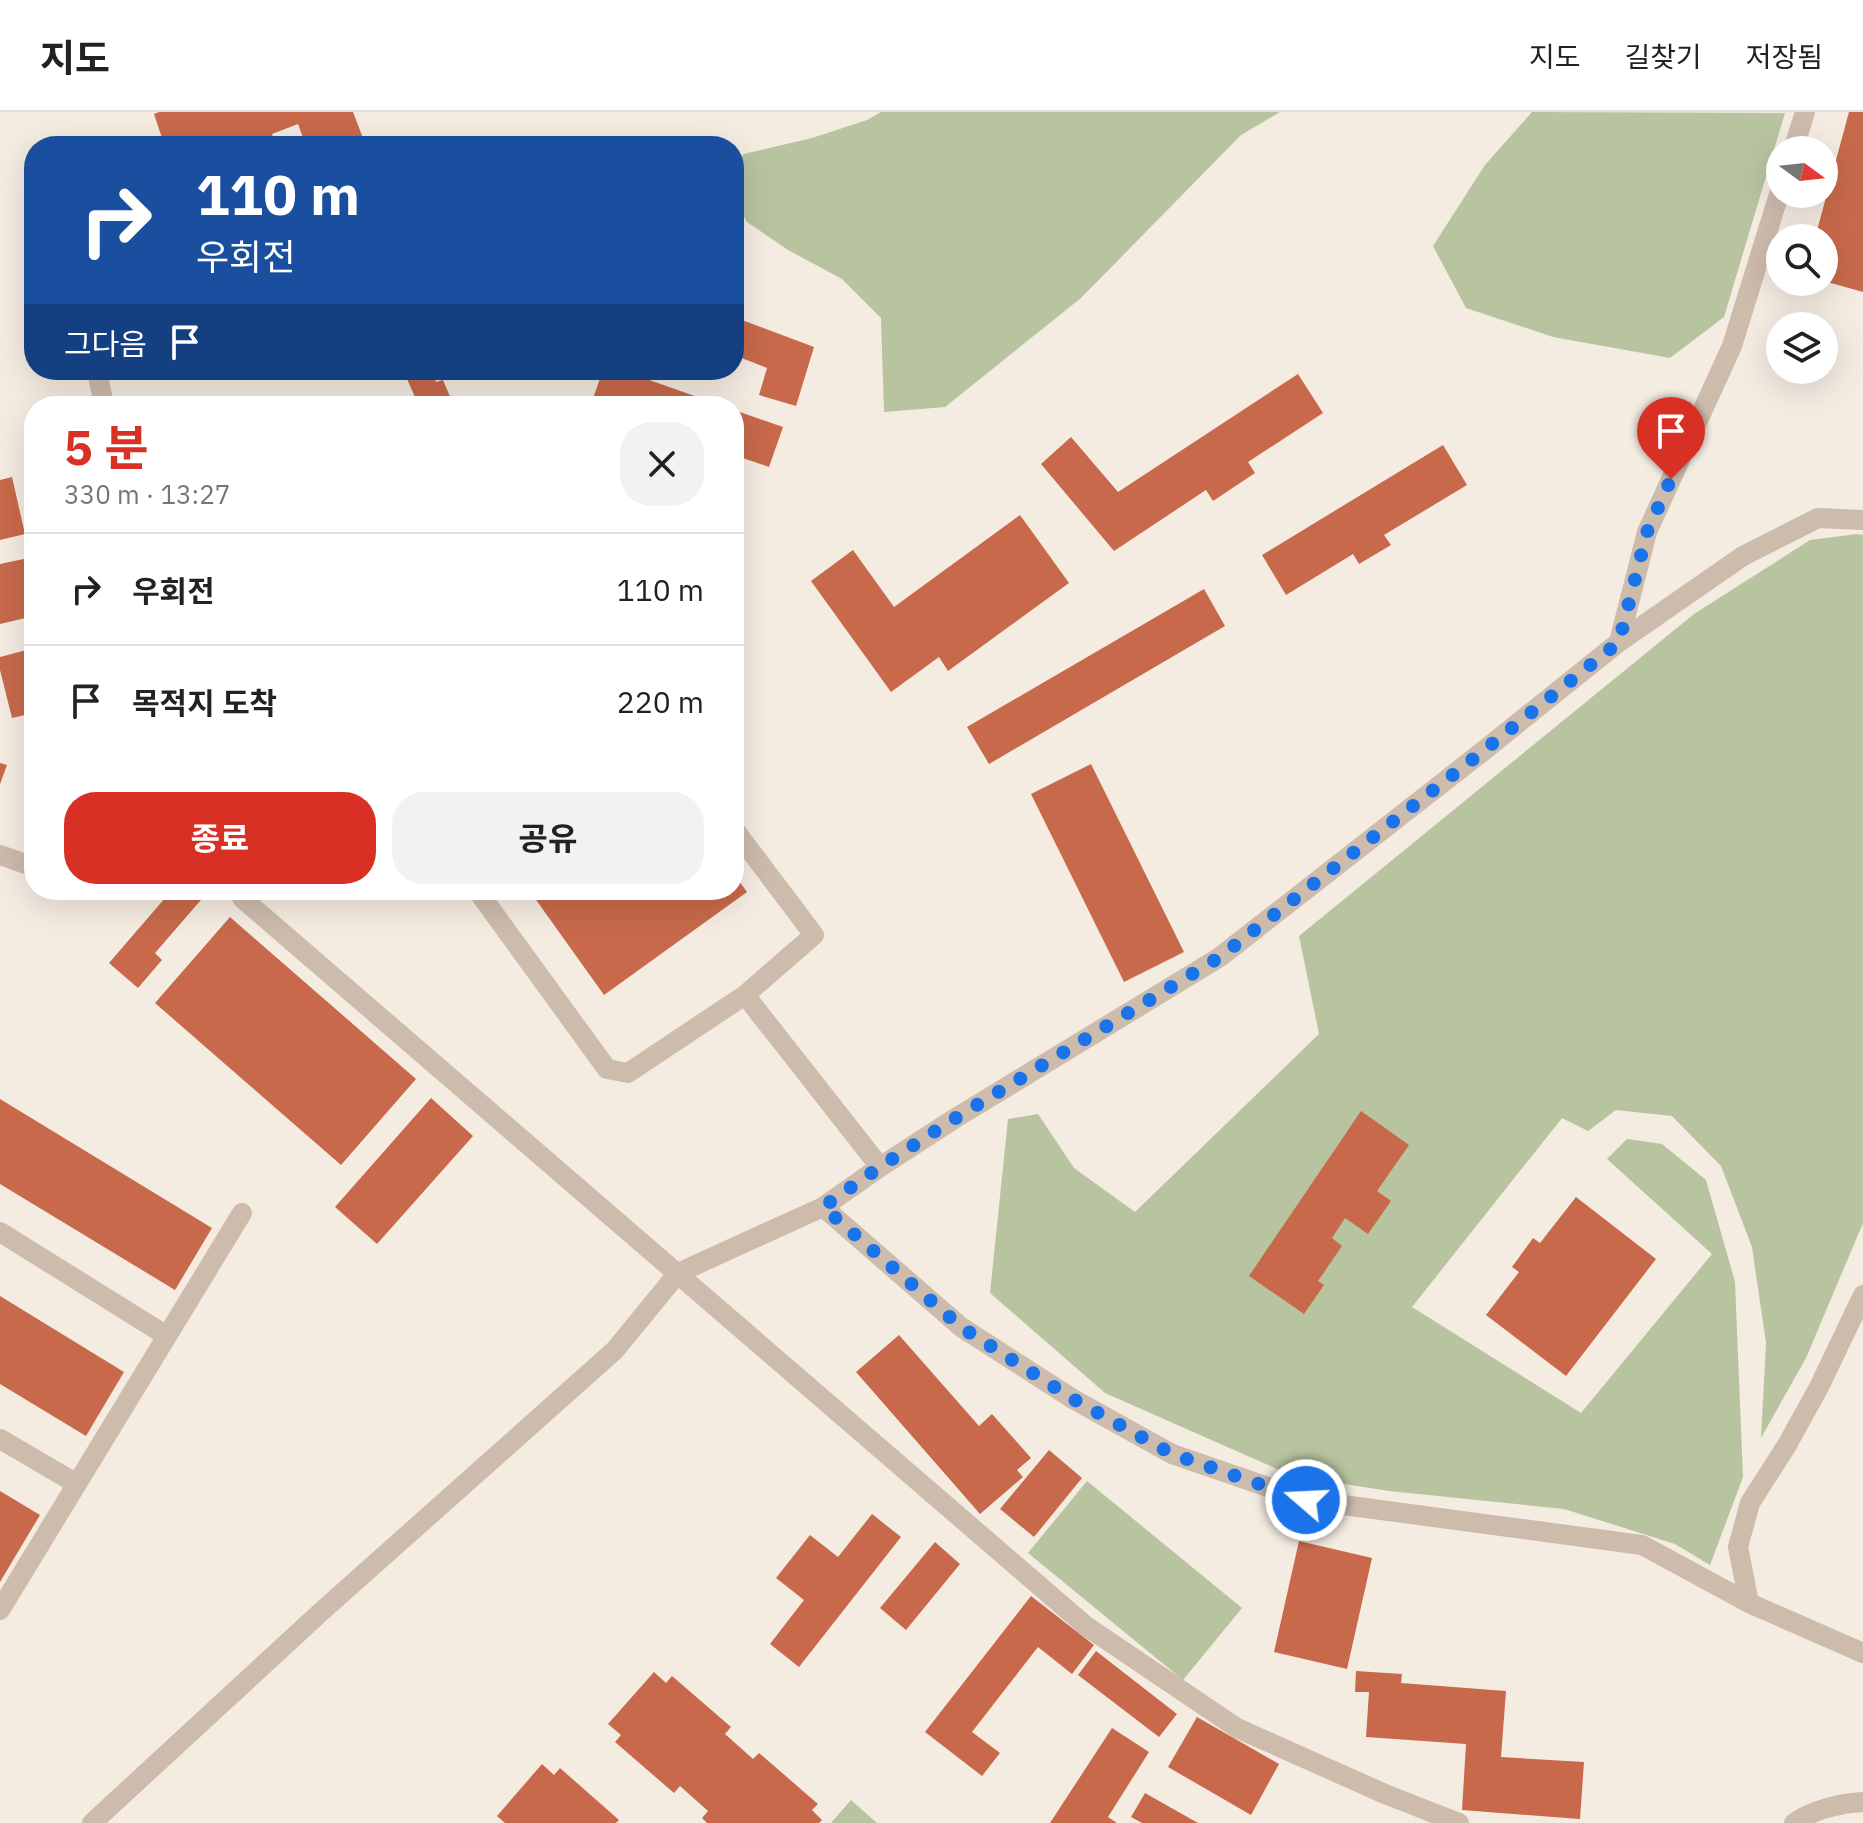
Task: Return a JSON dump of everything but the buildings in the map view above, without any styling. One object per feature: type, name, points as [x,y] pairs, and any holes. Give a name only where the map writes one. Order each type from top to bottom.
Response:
[{"type":"street","points":[[1797,136],[1805,112]]},
{"type":"street","points":[[1619,642],[1647,532],[1732,346],[1775,208]]},
{"type":"street","points":[[92,1823],[322,1611],[615,1350],[678,1273],[823,1207],[967,1111],[1220,957],[1619,642],[1743,556],[1818,518],[1863,520]]},
{"type":"street","points":[[484,900],[607,1069],[628,1073],[745,995],[814,935],[744,842]]},
{"type":"street","points":[[0,855],[24,863]]},
{"type":"street","points":[[244,900],[1086,1626],[1237,1728],[1385,1794],[1459,1823]]},
{"type":"street","points":[[745,995],[880,1167]]},
{"type":"street","points":[[823,1207],[961,1327],[1073,1399],[1172,1454],[1306,1500],[1642,1545],[1749,1603],[1863,1653]]},
{"type":"street","points":[[0,1610],[242,1213]]},
{"type":"street","points":[[0,1232],[167,1336]]},
{"type":"street","points":[[1749,1603],[1738,1547],[1750,1503],[1819,1387],[1863,1295]]},
{"type":"street","points":[[0,1439],[77,1484]]},
{"type":"street","points":[[1794,1823],[1804,1816],[1863,1802]]},
{"type":"green space","points":[[881,112],[1280,112],[1241,135],[1081,298],[945,407],[884,412],[881,318],[842,279],[788,250],[744,217],[744,154],[812,138],[867,120]]},
{"type":"green space","points":[[1532,112],[1785,113],[1778,136],[1766,136],[1766,177],[1724,317],[1670,358],[1553,337],[1466,308],[1433,246],[1485,165]]},
{"type":"green space","points":[[1863,535],[1863,1223],[1806,1358],[1761,1438],[1766,1343],[1752,1247],[1721,1166],[1672,1116],[1616,1110],[1588,1131],[1562,1118],[1412,1307],[1581,1413],[1712,1254],[1607,1159],[1627,1139],[1662,1144],[1706,1180],[1735,1282],[1743,1477],[1710,1565],[1675,1544],[1564,1509],[1389,1491],[1293,1476],[1105,1393],[990,1293],[1008,1119],[1038,1114],[1074,1168],[1135,1212],[1319,1034],[1299,936],[1694,614],[1810,540]]},
{"type":"green space","points":[[1087,1481],[1242,1608],[1183,1680],[1028,1553]]},
{"type":"green space","points":[[851,1800],[877,1823],[831,1823]]},
{"type":"route","points":[[1306,1500],[1172,1454],[1073,1399],[961,1327],[823,1207],[954,1119],[1220,957],[1619,642],[1647,532],[1671,479]]}]
